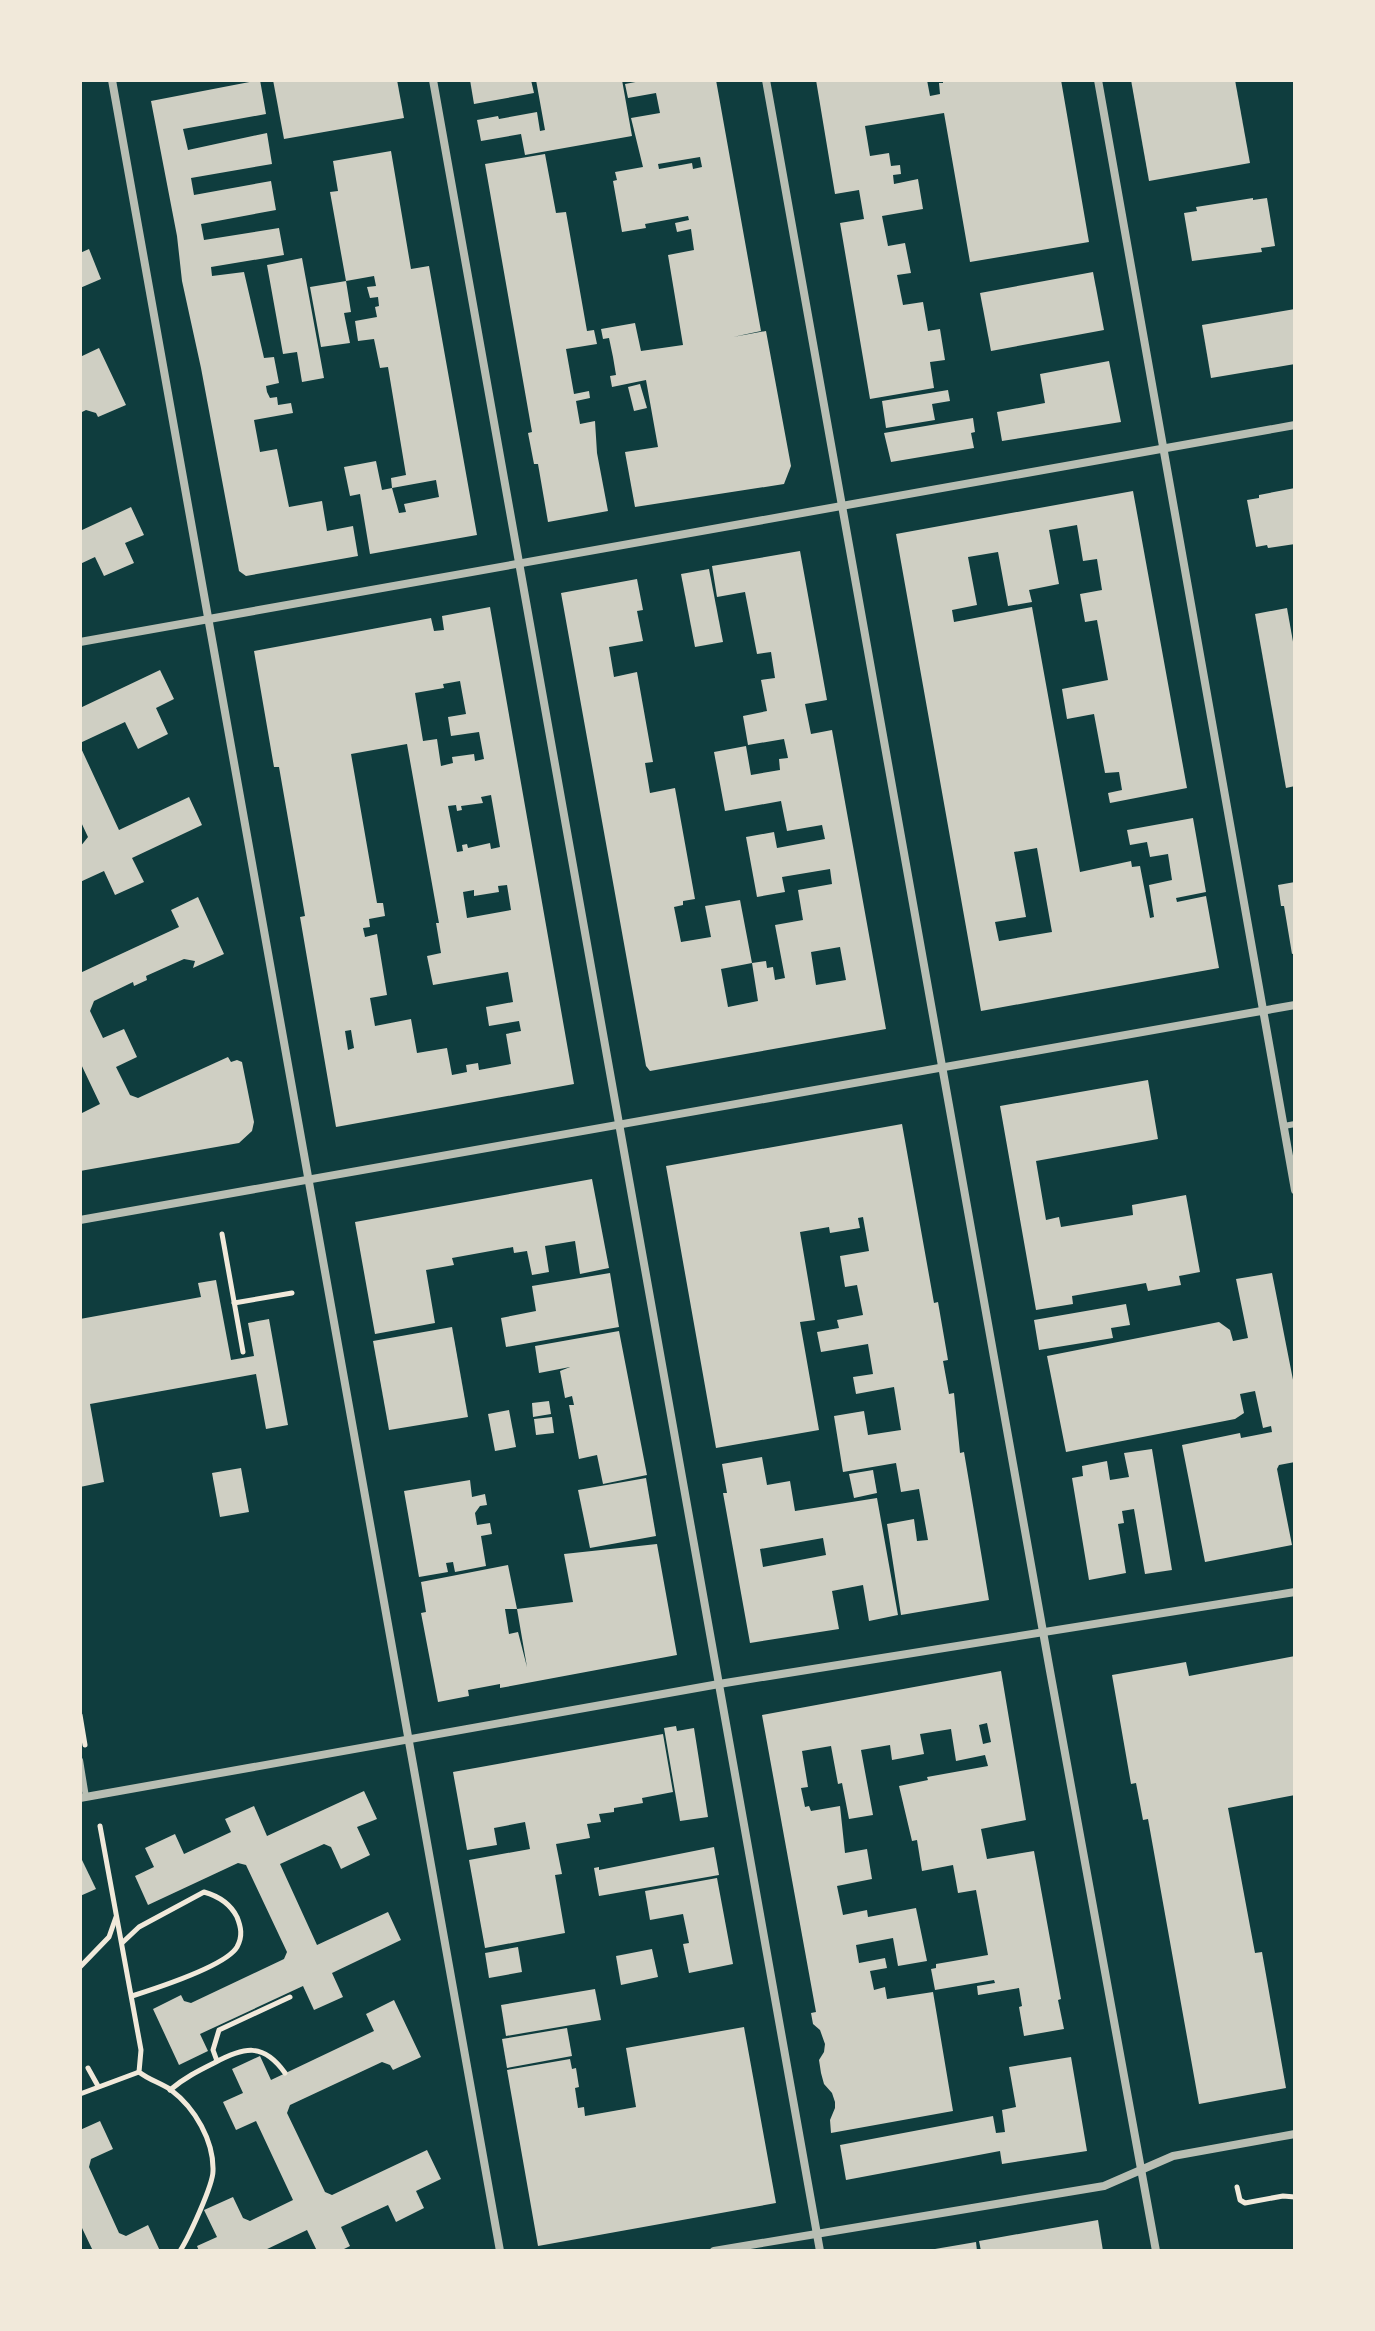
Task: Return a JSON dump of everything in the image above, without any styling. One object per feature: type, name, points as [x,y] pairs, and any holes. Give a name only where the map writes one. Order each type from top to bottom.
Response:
[{"type":"street","points":[[112,80],[500,2251]]},
{"type":"street","points":[[433,80],[820,2251]]},
{"type":"street","points":[[766,80],[1156,2251]]},
{"type":"street","points":[[1098,80],[1295,1190]]},
{"type":"street","points":[[80,642],[1295,425]]},
{"type":"street","points":[[80,1220],[1295,1005]]},
{"type":"street","points":[[83,1798],[719,1684],[1295,1592]]},
{"type":"street","points":[[714,2251],[1104,2186],[1173,2156],[1295,2134]]},
{"type":"lane","points":[[1284,1126],[1295,1124]]},
{"type":"lane","points":[[80,1760],[83,1798]]},
{"type":"path","points":[[222,1234],[243,1352]]},
{"type":"path","points":[[234,1303],[292,1293]]},
{"type":"path","points":[[100,1826],[141,2050],[139,2072]]},
{"type":"path","points":[[122,1944],[139,1927],[204,1892],[217,1896],[233,1909],[242,1930],[238,1946],[226,1958],[132,1996]]},
{"type":"path","points":[[80,1967],[109,1937],[117,1916]]},
{"type":"path","points":[[217,2061],[213,2050],[219,2030],[290,1997]]},
{"type":"path","points":[[170,2090],[186,2077],[240,2050],[259,2051],[277,2062],[285,2073]]},
{"type":"path","points":[[88,2068],[98,2086]]},
{"type":"path","points":[[80,2094],[139,2072],[170,2090],[195,2115],[210,2143],[214,2173],[194,2228],[180,2251]]},
{"type":"path","points":[[1237,2187],[1240,2200],[1245,2203],[1283,2196],[1295,2197]]},
{"type":"building","points":[[260,80],[266,114],[183,129],[188,150],[267,133],[272,164],[191,178],[194,195],[271,181],[276,210],[201,224],[204,240],[279,228],[284,255],[211,267],[212,276],[244,272],[264,358],[274,357],[279,383],[266,386],[267,392],[270,398],[277,397],[278,405],[291,403],[293,413],[254,420],[260,452],[277,449],[289,507],[322,501],[327,531],[353,526],[358,556],[246,576],[239,571],[182,281],[177,236],[151,101]]},
{"type":"building","points":[[273,80],[397,80],[404,118],[284,139]]},
{"type":"building","points":[[470,80],[531,80],[534,93],[474,104]]},
{"type":"building","points":[[536,80],[622,80],[632,136],[525,155],[521,134],[481,141],[477,120],[498,116],[499,119],[537,112],[540,131],[545,130]]},
{"type":"building","points":[[646,80],[716,80],[761,331],[733,337],[766,331],[791,466],[784,484],[635,507],[625,452],[658,447],[646,380],[612,387],[610,376],[616,375],[613,357],[609,338],[603,339],[601,329],[635,323],[641,351],[683,345],[668,255],[694,250],[691,229],[677,232],[675,223],[689,220],[688,216],[622,232],[613,181],[617,180],[615,172],[643,167],[631,118],[660,113],[656,93],[628,98],[625,84]],"holes":[[[700,157],[702,167],[693,169],[692,163],[659,169],[658,164]]]},
{"type":"building","points":[[816,80],[927,80],[930,96],[940,94],[939,83],[943,80],[1061,80],[1089,242],[970,262],[944,113],[865,126],[870,156],[889,153],[891,166],[900,165],[901,174],[893,175],[894,184],[918,179],[923,209],[882,216],[888,246],[905,243],[911,273],[897,275],[903,305],[923,302],[928,331],[940,329],[945,360],[930,362],[934,388],[870,399],[840,223],[864,219],[859,190],[835,194]]},
{"type":"building","points":[[1131,80],[1235,80],[1250,163],[1149,181]]},
{"type":"building","points":[[391,151],[411,269],[429,266],[477,535],[370,554],[360,494],[350,496],[344,467],[376,461],[382,490],[392,488],[391,478],[406,475],[388,367],[380,368],[374,339],[358,341],[355,321],[377,317],[375,307],[379,306],[378,297],[370,298],[367,287],[376,286],[374,276],[346,281],[330,192],[338,191],[333,161]],"holes":[[[436,480],[439,497],[404,504],[406,512],[399,513],[392,488]]]},
{"type":"building","points":[[545,154],[556,213],[566,212],[587,331],[594,330],[597,344],[566,349],[574,394],[589,391],[590,398],[576,401],[580,424],[595,421],[597,453],[608,511],[548,522],[538,464],[534,464],[528,433],[532,432],[485,164]]},
{"type":"building","points":[[1267,198],[1275,246],[1261,248],[1262,252],[1192,261],[1184,213],[1197,211],[1196,207]]},
{"type":"building","points":[[89,249],[101,279],[80,288],[80,253]]},
{"type":"building","points":[[302,258],[324,378],[302,382],[297,352],[283,354],[267,265]]},
{"type":"building","points":[[1093,272],[1104,330],[991,351],[980,293]]},
{"type":"building","points":[[346,281],[351,312],[344,313],[350,343],[321,347],[310,287]]},
{"type":"building","points":[[1295,309],[1295,364],[1211,378],[1202,325]]},
{"type":"building","points":[[99,348],[126,405],[98,417],[96,413],[86,410],[80,413],[80,357]]},
{"type":"building","points":[[1109,361],[1121,422],[1002,441],[997,412],[1045,403],[1040,374]]},
{"type":"building","points":[[640,384],[647,408],[634,411],[628,387]]},
{"type":"building","points":[[948,390],[950,401],[932,404],[935,420],[886,428],[882,401]]},
{"type":"building","points":[[973,418],[975,432],[971,433],[974,448],[891,462],[884,433]]},
{"type":"building","points":[[1295,488],[1295,544],[1256,547],[1247,500]]},
{"type":"building","points":[[1133,491],[1187,788],[1110,803],[1108,793],[1122,790],[1119,772],[1105,773],[1094,714],[1067,719],[1062,689],[1108,680],[1097,620],[1085,622],[1080,594],[1102,590],[1097,559],[1083,561],[1077,525],[1049,530],[1059,584],[1029,590],[1032,602],[1008,606],[998,552],[968,557],[977,605],[952,610],[954,622],[1032,607],[1080,872],[1131,861],[1132,867],[1140,866],[1150,918],[1154,917],[1149,885],[1172,880],[1168,854],[1150,857],[1147,842],[1130,845],[1127,830],[1193,818],[1206,892],[1176,898],[1177,902],[1206,896],[1219,968],[981,1011],[896,534]],"holes":[[[1037,848],[1052,932],[999,941],[995,922],[1026,917],[1014,852]]]},
{"type":"building","points":[[131,507],[144,535],[125,543],[134,563],[104,576],[95,557],[80,564],[80,531]]},
{"type":"building","points":[[800,551],[827,700],[805,704],[811,734],[832,730],[886,1029],[650,1071],[646,1066],[561,593],[637,579],[643,610],[637,611],[643,641],[609,647],[614,677],[637,672],[653,762],[645,763],[650,793],[675,788],[695,899],[683,901],[683,905],[674,907],[681,942],[711,937],[705,906],[740,900],[752,963],[766,961],[767,968],[773,967],[775,980],[785,978],[775,925],[803,920],[798,890],[832,884],[830,869],[782,877],[785,892],[757,897],[746,837],[774,832],[777,848],[825,839],[822,825],[787,831],[781,801],[725,811],[714,752],[746,746],[751,775],[780,770],[779,759],[788,758],[784,739],[748,745],[743,716],[767,711],[761,680],[775,678],[771,652],[757,654],[745,592],[717,597],[712,566]],"holes":[[[840,947],[846,980],[816,985],[811,952]],[[752,963],[758,1001],[728,1007],[721,969]]]},
{"type":"building","points":[[709,569],[723,642],[695,647],[681,574]]},
{"type":"building","points":[[490,607],[574,1084],[336,1127],[300,917],[305,916],[279,767],[274,767],[254,651],[431,618],[434,631],[444,630],[442,616]],"holes":[[[460,681],[466,714],[448,717],[451,736],[479,732],[484,759],[475,761],[474,754],[452,757],[453,763],[441,766],[437,739],[423,741],[415,693],[444,688],[443,684]],[[407,744],[439,923],[436,923],[441,953],[427,956],[433,985],[508,972],[513,1002],[486,1007],[489,1026],[519,1021],[521,1031],[506,1034],[511,1064],[479,1070],[478,1063],[466,1065],[467,1072],[452,1075],[447,1048],[417,1053],[411,1019],[375,1026],[370,998],[387,995],[377,934],[365,937],[363,928],[370,927],[369,919],[385,916],[383,903],[377,903],[351,754]],[[491,795],[500,847],[491,849],[490,843],[468,848],[467,844],[462,845],[463,851],[457,852],[448,806],[456,805],[457,811],[462,810],[461,806],[483,803],[481,797]],[[507,885],[511,910],[467,918],[463,892],[474,890],[474,896],[499,892],[498,886]],[[351,1030],[354,1048],[348,1050],[345,1031]]]},
{"type":"building","points":[[1287,608],[1295,653],[1295,786],[1286,788],[1255,614]]},
{"type":"building","points":[[160,670],[174,699],[156,708],[168,734],[138,749],[125,722],[80,743],[80,708]]},
{"type":"building","points":[[80,746],[119,830],[189,797],[202,825],[132,858],[144,882],[115,895],[104,871],[80,882],[80,847],[88,837],[80,820]]},
{"type":"building","points":[[1295,882],[1295,953],[1292,954],[1278,885]]},
{"type":"building","points":[[198,897],[224,954],[193,968],[195,961],[184,959],[146,976],[147,980],[134,986],[133,982],[94,1001],[90,1011],[103,1038],[124,1029],[137,1057],[116,1067],[130,1095],[138,1098],[228,1057],[231,1062],[242,1062],[254,1122],[252,1131],[239,1143],[80,1171],[80,1114],[100,1104],[80,1062],[80,973],[179,927],[171,910]]},
{"type":"building","points":[[1148,1080],[1158,1139],[1036,1161],[1046,1220],[1059,1217],[1061,1227],[1133,1215],[1132,1205],[1186,1195],[1200,1272],[1179,1276],[1181,1285],[1148,1291],[1146,1283],[1072,1296],[1073,1304],[1036,1310],[1000,1106]]},
{"type":"building","points":[[902,1124],[934,1303],[938,1302],[948,1360],[943,1361],[949,1394],[954,1393],[960,1453],[964,1452],[989,1600],[901,1615],[887,1524],[914,1519],[917,1541],[928,1540],[919,1489],[901,1492],[896,1463],[843,1472],[834,1416],[864,1411],[868,1435],[901,1430],[894,1387],[856,1394],[853,1377],[873,1374],[868,1344],[821,1352],[817,1332],[839,1328],[837,1320],[863,1315],[857,1285],[845,1287],[840,1256],[869,1251],[863,1217],[858,1218],[860,1228],[830,1233],[829,1227],[800,1232],[815,1320],[800,1322],[819,1430],[716,1448],[666,1166]]},
{"type":"building","points":[[592,1179],[609,1268],[580,1274],[575,1241],[545,1246],[549,1272],[532,1275],[527,1251],[514,1253],[513,1247],[452,1258],[454,1265],[426,1270],[435,1323],[375,1334],[355,1222]]},
{"type":"building","points":[[610,1273],[619,1327],[506,1347],[501,1318],[536,1311],[532,1286]]},
{"type":"building","points":[[1272,1273],[1295,1390],[1295,1462],[1279,1465],[1277,1469],[1292,1545],[1205,1562],[1182,1445],[1240,1433],[1241,1438],[1272,1432],[1271,1426],[1263,1428],[1255,1391],[1240,1394],[1244,1413],[1235,1419],[1066,1452],[1047,1356],[1219,1322],[1230,1330],[1233,1341],[1248,1338],[1236,1279]]},
{"type":"building","points":[[216,1280],[231,1360],[254,1356],[248,1323],[269,1319],[288,1425],[266,1429],[256,1374],[90,1404],[104,1482],[80,1487],[80,1319],[201,1297],[198,1283]]},
{"type":"building","points":[[1126,1304],[1130,1325],[1111,1328],[1113,1338],[1039,1350],[1034,1320]]},
{"type":"building","points":[[452,1327],[468,1417],[389,1430],[373,1341]]},
{"type":"building","points":[[619,1331],[647,1475],[603,1484],[597,1455],[579,1459],[569,1405],[574,1405],[572,1396],[565,1398],[560,1371],[570,1367],[539,1373],[535,1346]]},
{"type":"building","points":[[549,1401],[551,1414],[533,1417],[532,1403]]},
{"type":"building","points":[[509,1410],[516,1447],[495,1451],[488,1414]]},
{"type":"building","points":[[552,1417],[554,1433],[536,1435],[534,1419]]},
{"type":"building","points":[[1152,1449],[1172,1570],[1145,1574],[1134,1509],[1122,1511],[1124,1523],[1118,1524],[1126,1573],[1089,1580],[1072,1478],[1083,1476],[1082,1466],[1107,1461],[1110,1480],[1129,1477],[1124,1453]]},
{"type":"building","points":[[762,1457],[767,1485],[790,1481],[795,1511],[877,1498],[898,1615],[869,1621],[863,1585],[832,1591],[839,1629],[750,1643],[723,1493],[727,1493],[722,1464]],"holes":[[[823,1538],[826,1555],[763,1567],[760,1549]]]},
{"type":"building","points":[[241,1468],[249,1512],[220,1517],[212,1473]]},
{"type":"building","points":[[873,1470],[877,1493],[854,1498],[849,1474]]},
{"type":"building","points":[[646,1478],[656,1536],[590,1548],[578,1490]]},
{"type":"building","points":[[470,1480],[472,1497],[485,1494],[487,1505],[480,1506],[475,1513],[477,1525],[490,1523],[492,1534],[481,1536],[486,1566],[455,1572],[453,1562],[446,1563],[448,1572],[419,1577],[404,1491]]},
{"type":"building","points":[[657,1544],[677,1655],[500,1688],[500,1684],[468,1690],[469,1696],[438,1702],[421,1613],[426,1612],[421,1582],[508,1565],[517,1609],[573,1602],[564,1554]],"holes":[[[505,1609],[517,1609],[527,1667],[518,1632],[509,1634]]]},
{"type":"building","points":[[1295,1656],[1295,1795],[1228,1808],[1255,1953],[1262,1952],[1286,2088],[1199,2104],[1148,1819],[1143,1820],[1136,1783],[1131,1784],[1112,1675],[1186,1662],[1189,1676]]},
{"type":"building","points":[[1001,1671],[1026,1820],[981,1829],[987,1859],[1034,1851],[1064,2029],[1024,2036],[1019,1988],[978,1995],[977,1986],[995,1983],[994,1980],[935,1990],[931,1969],[936,1968],[936,1964],[988,1955],[976,1890],[958,1893],[953,1865],[922,1871],[917,1840],[912,1841],[899,1786],[928,1780],[927,1777],[988,1766],[985,1755],[956,1761],[951,1729],[920,1734],[924,1754],[892,1760],[890,1745],[861,1750],[873,1815],[849,1819],[831,1746],[802,1751],[808,1787],[801,1788],[805,1807],[809,1806],[811,1811],[840,1806],[845,1853],[867,1849],[872,1879],[837,1886],[843,1915],[867,1910],[868,1917],[916,1908],[927,1961],[898,1966],[893,1938],[856,1945],[859,1963],[885,1958],[887,1968],[870,1971],[874,1990],[885,1987],[887,1999],[933,1992],[953,2111],[831,2133],[830,2120],[835,2102],[821,2073],[819,2060],[825,2044],[820,2030],[813,2024],[811,2013],[816,2012],[762,1715]],"holes":[[[987,1723],[991,1742],[983,1744],[979,1725]]]},
{"type":"building","points":[[676,1726],[677,1731],[694,1728],[708,1817],[680,1821],[664,1728]]},
{"type":"building","points":[[663,1734],[673,1792],[642,1798],[643,1803],[599,1814],[601,1822],[587,1824],[590,1838],[556,1844],[562,1874],[555,1875],[565,1933],[485,1948],[469,1860],[530,1849],[525,1822],[494,1828],[497,1845],[467,1850],[453,1772]]},
{"type":"building","points":[[364,1791],[377,1819],[357,1827],[370,1855],[341,1869],[331,1847],[324,1844],[280,1864],[317,1945],[388,1912],[401,1940],[332,1973],[343,1997],[314,2010],[303,1986],[200,2034],[208,2051],[179,2065],[153,2009],[181,1995],[184,2001],[191,2003],[284,1959],[287,1952],[246,1865],[238,1863],[148,1905],[135,1876],[154,1867],[145,1848],[175,1834],[184,1854],[231,1832],[225,1819],[254,1806],[267,1836]]},
{"type":"building","points":[[714,1847],[719,1875],[599,1896],[594,1868],[599,1867],[599,1870]]},
{"type":"building","points":[[80,1861],[96,1889],[80,1896]]},
{"type":"building","points":[[717,1878],[733,1964],[689,1973],[683,1944],[689,1943],[683,1914],[650,1920],[645,1891]]},
{"type":"building","points":[[518,1947],[522,1972],[489,1978],[485,1953]]},
{"type":"building","points":[[652,1949],[658,1977],[621,1985],[616,1956]]},
{"type":"building","points":[[595,1989],[601,2020],[506,2036],[501,2005]]},
{"type":"building","points":[[394,2000],[421,2057],[393,2070],[382,2062],[290,2105],[287,2113],[325,2192],[332,2195],[427,2150],[441,2179],[416,2191],[424,2208],[396,2222],[388,2205],[341,2227],[350,2246],[340,2251],[317,2251],[307,2230],[263,2251],[199,2251],[197,2246],[217,2237],[204,2210],[233,2197],[243,2218],[250,2221],[293,2200],[256,2121],[236,2130],[223,2102],[243,2093],[232,2069],[260,2056],[271,2080],[374,2031],[366,2014]]},
{"type":"building","points":[[744,2027],[776,2203],[538,2246],[507,2070],[570,2059],[572,2069],[576,2068],[578,2108],[584,2107],[585,2116],[636,2107],[626,2048]]},
{"type":"building","points":[[567,2028],[572,2056],[507,2068],[502,2039]]},
{"type":"building","points":[[1071,2057],[1087,2151],[1002,2164],[1000,2151],[846,2180],[840,2145],[993,2116],[996,2133],[1005,2132],[1002,2110],[1016,2107],[1009,2067]]},
{"type":"building","points":[[100,2121],[113,2149],[91,2159],[89,2167],[119,2233],[126,2236],[148,2225],[160,2251],[93,2251],[80,2229],[80,2130]]},
{"type":"building","points":[[1098,2220],[1103,2251],[981,2251],[979,2241]]},
{"type":"building","points":[[976,2242],[977,2251],[935,2251],[935,2249]]}]
